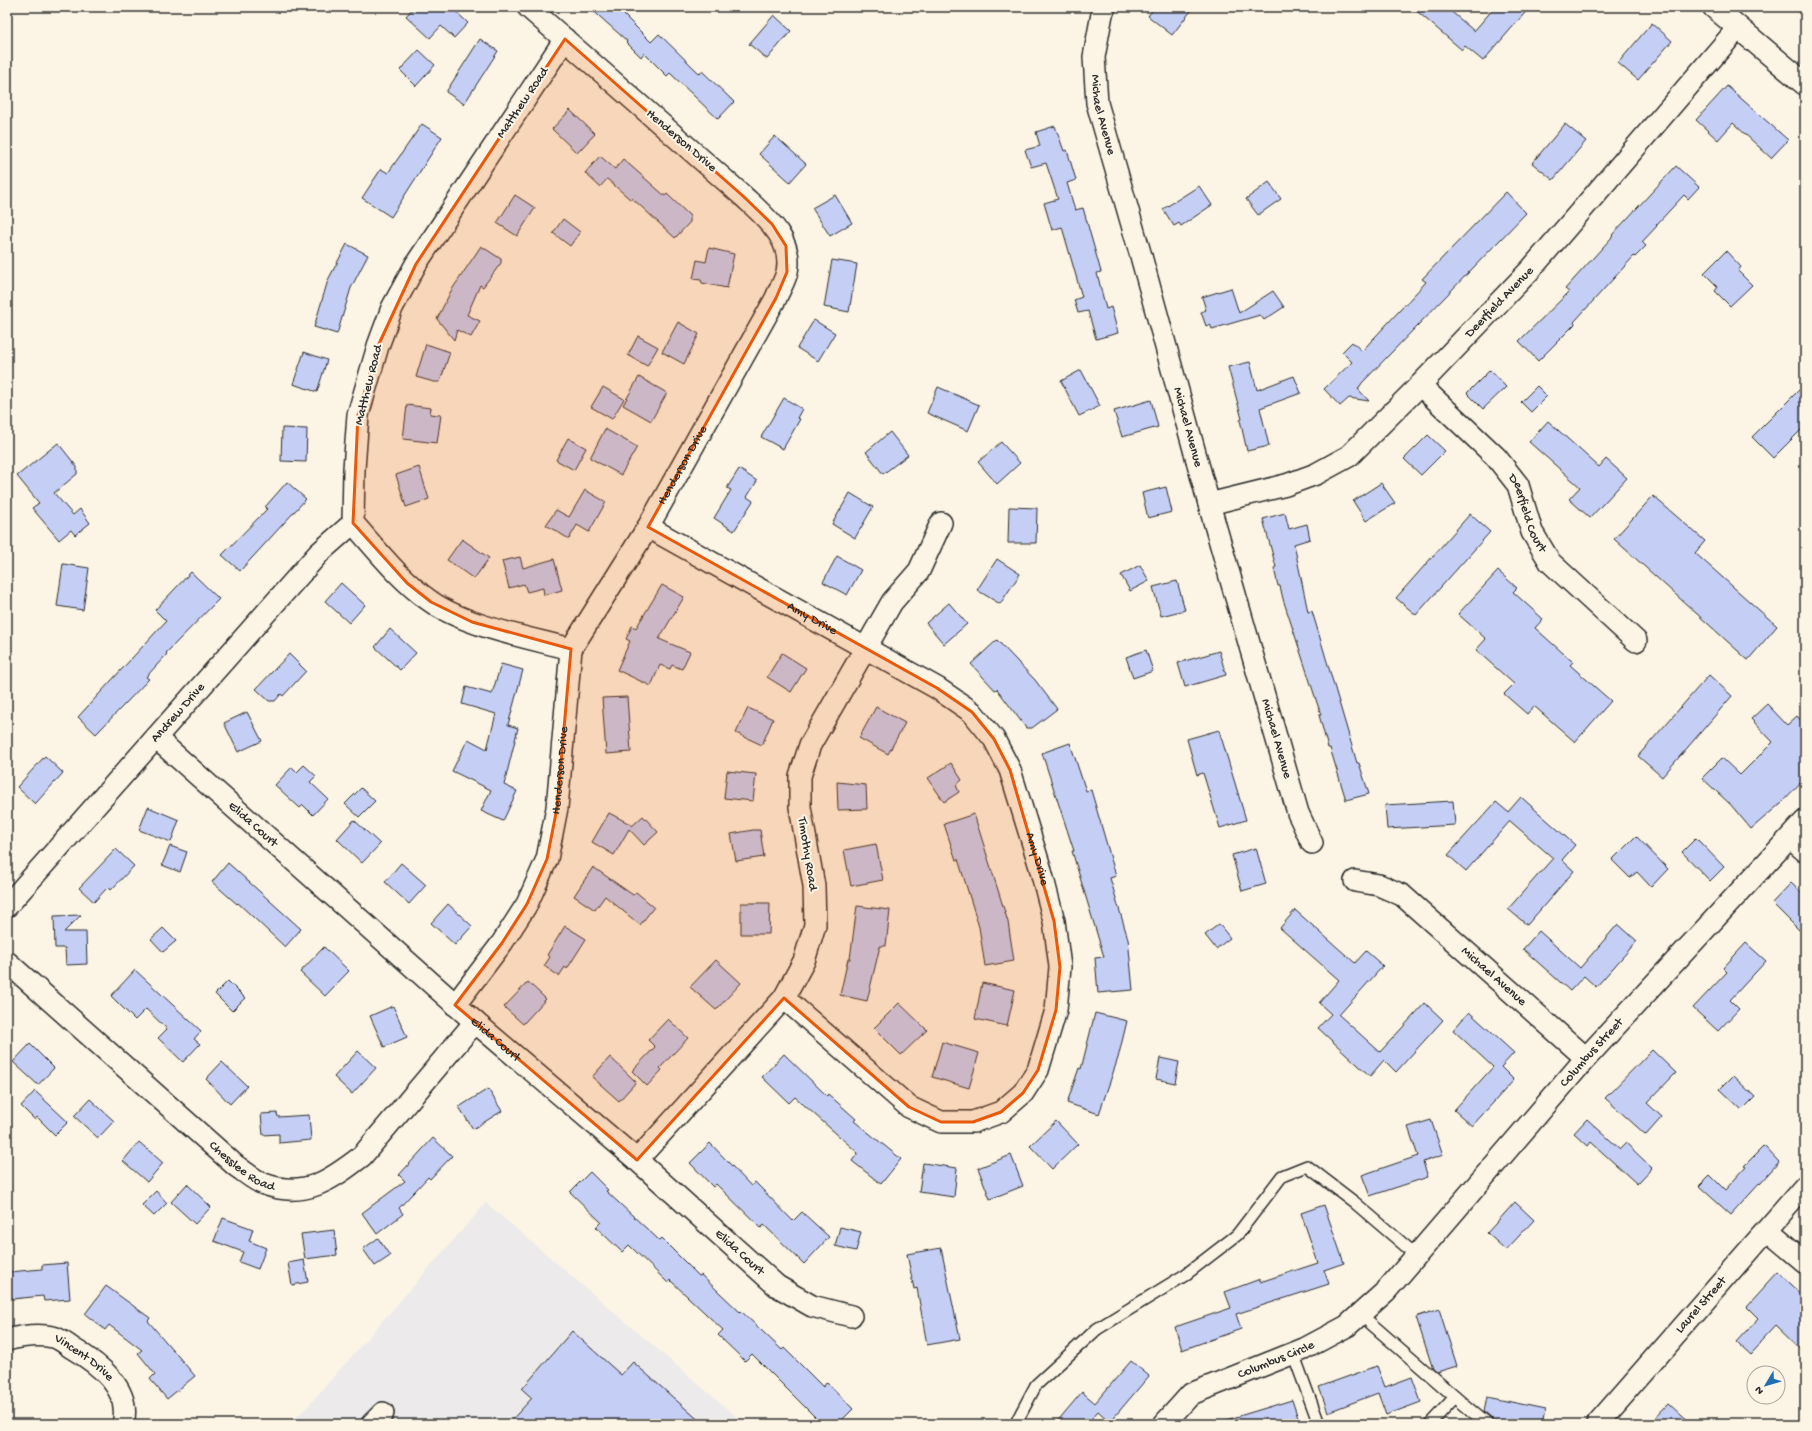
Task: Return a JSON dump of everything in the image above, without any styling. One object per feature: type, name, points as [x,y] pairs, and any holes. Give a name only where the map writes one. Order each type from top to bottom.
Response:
[{"type":"street","name":"Henderson Drive","points":[[455,1005],[502,943],[527,904],[547,859],[557,808],[572,649],[648,527],[776,298],[787,272],[786,246],[772,224],[743,196],[528,7]]},
{"type":"street","name":"Michael Avenue","points":[[1105,7],[1102,14],[1094,57],[1097,103],[1144,263],[1209,504],[1298,813],[1312,843]]},
{"type":"street","points":[[1714,7],[1805,84]]},
{"type":"street","name":"Deerfield Avenue","points":[[1209,504],[1286,484],[1316,474],[1349,456],[1420,385],[1531,269],[1738,28]]},
{"type":"street","name":"Matthew Road","points":[[353,523],[354,469],[358,415],[378,346],[392,308],[416,264],[565,39]]},
{"type":"street","name":"Deerfield Court","points":[[1420,385],[1496,457],[1518,485],[1532,532],[1550,562],[1636,641]]},
{"type":"street","points":[[353,523],[407,583],[431,602],[472,622],[572,649]]},
{"type":"street","name":"Andrew Drive","points":[[7,906],[319,553],[353,523]]},
{"type":"street","name":"Timothy Road","points":[[637,1160],[784,998],[804,961],[814,925],[814,886],[800,807],[800,776],[810,745],[892,602],[919,571],[941,523]]},
{"type":"street","name":"Amy Drive","points":[[648,527],[937,688],[972,712],[994,739],[1010,770],[1040,867],[1054,921],[1060,967],[1056,1010],[1038,1070],[1023,1093],[1001,1112],[973,1122],[941,1122],[909,1107],[784,998]]},
{"type":"street","name":"Elida Court","points":[[156,738],[474,1022],[637,1160],[777,1286],[812,1306],[851,1316]]},
{"type":"street","name":"Columbus Street","points":[[1386,1290],[1586,1058],[1797,845],[1805,821]]},
{"type":"street","name":"Michael Avenue","points":[[1355,881],[1378,885],[1402,894],[1586,1058]]},
{"type":"street","name":"Chesslee Road","points":[[7,962],[236,1166],[263,1184],[290,1191],[318,1185],[341,1172],[362,1156],[474,1022]]},
{"type":"street","name":"Laurel Street","points":[[1597,1424],[1805,1186]]},
{"type":"street","points":[[1767,1230],[1805,1262]]},
{"type":"street","name":"Columbus Circle","points":[[1164,1424],[1191,1394],[1293,1353],[1347,1326],[1386,1290]]},
{"type":"street","name":"Vincent Drive","points":[[7,1340],[24,1336],[54,1337],[86,1356],[111,1378],[122,1395],[125,1415],[123,1424]]},
{"type":"lane","points":[[1018,1424],[1018,1419],[1036,1385],[1097,1328],[1186,1275],[1237,1235],[1282,1176],[1307,1166],[1354,1202],[1416,1255]]},
{"type":"lane","points":[[1360,1314],[1487,1424]]},
{"type":"lane","points":[[1293,1353],[1320,1424]]},
{"type":"lane","points":[[1430,1424],[1455,1397]]},
{"type":"highlighted area","points":[[565,39],[743,196],[772,224],[786,246],[787,272],[776,298],[648,527],[937,688],[972,712],[994,739],[1010,770],[1054,921],[1060,967],[1056,1010],[1038,1070],[1023,1093],[1001,1112],[973,1122],[941,1122],[909,1107],[784,998],[637,1160],[455,1005],[502,943],[527,904],[547,859],[557,808],[571,649],[472,622],[431,602],[407,583],[353,523],[358,415],[378,346],[416,264]]},
{"type":"shaded area","points":[[486,1203],[745,1424],[290,1424],[308,1406]]},
{"type":"building","points":[[414,7],[451,7],[468,23],[454,38],[441,26],[430,38],[406,16]]},
{"type":"building","points":[[589,7],[616,7],[651,42],[659,34],[700,74],[702,71],[734,102],[718,119],[670,73],[667,76],[644,53],[641,57],[626,42],[627,41]]},
{"type":"building","points":[[1155,7],[1194,7],[1172,35],[1148,16]]},
{"type":"building","points":[[1412,7],[1446,7],[1474,31],[1495,7],[1530,7],[1483,61],[1465,46],[1462,50]]},
{"type":"building","points":[[774,15],[791,31],[767,59],[749,44]]},
{"type":"building","points":[[1652,23],[1672,41],[1638,80],[1618,63]]},
{"type":"building","points":[[480,39],[498,51],[464,104],[446,92]]},
{"type":"building","points":[[419,50],[435,65],[416,86],[400,70]]},
{"type":"building","points":[[1727,86],[1788,140],[1771,158],[1733,123],[1718,140],[1696,120]]},
{"type":"building","points":[[570,110],[595,134],[577,153],[552,129]]},
{"type":"building","points":[[422,124],[442,137],[391,217],[362,198],[381,169],[388,173]]},
{"type":"building","points":[[1565,124],[1586,141],[1553,180],[1532,163]]},
{"type":"building","points":[[1055,126],[1064,151],[1067,150],[1076,180],[1067,183],[1075,210],[1083,208],[1101,272],[1097,273],[1106,309],[1111,307],[1118,333],[1096,339],[1088,311],[1078,313],[1074,300],[1082,297],[1062,227],[1052,230],[1044,203],[1058,199],[1046,163],[1031,167],[1025,150],[1040,146],[1036,132]]},
{"type":"building","points":[[775,136],[806,164],[790,182],[759,154]]},
{"type":"building","points":[[600,156],[615,169],[623,159],[665,196],[667,194],[690,216],[690,222],[675,238],[632,198],[631,200],[607,179],[600,187],[585,173]]},
{"type":"building","points":[[1676,166],[1699,187],[1688,199],[1684,195],[1656,225],[1657,226],[1642,242],[1646,246],[1635,257],[1634,256],[1574,322],[1575,324],[1538,361],[1519,341],[1569,292],[1565,289],[1613,236],[1612,235]]},
{"type":"building","points":[[1269,182],[1281,199],[1258,215],[1246,199]]},
{"type":"building","points":[[1199,186],[1212,205],[1181,226],[1179,223],[1174,226],[1163,209]]},
{"type":"building","points":[[1506,192],[1526,213],[1362,383],[1358,389],[1369,401],[1349,398],[1340,406],[1324,389],[1352,362],[1342,352],[1352,342],[1362,351],[1426,282],[1422,279]]},
{"type":"building","points":[[515,195],[535,208],[517,236],[497,223]]},
{"type":"building","points":[[835,195],[852,223],[830,236],[812,208]]},
{"type":"building","points":[[563,219],[580,232],[570,246],[553,233]]},
{"type":"building","points":[[347,244],[368,255],[351,288],[337,334],[314,327],[328,280]]},
{"type":"building","points":[[481,246],[501,259],[501,263],[483,287],[480,285],[467,315],[480,321],[471,337],[457,330],[454,340],[437,319],[451,291]]},
{"type":"building","points":[[709,248],[734,254],[727,288],[702,283],[701,280],[693,279],[697,260],[706,262]]},
{"type":"building","points":[[1726,251],[1741,267],[1738,271],[1752,285],[1730,306],[1715,291],[1718,287],[1704,273]]},
{"type":"building","points":[[832,260],[857,264],[849,312],[824,307]]},
{"type":"building","points":[[1231,288],[1239,313],[1273,291],[1284,307],[1264,320],[1260,315],[1212,329],[1210,324],[1206,326],[1201,312],[1206,310],[1202,297]]},
{"type":"building","points":[[814,320],[835,333],[818,361],[797,348]]},
{"type":"building","points":[[678,322],[699,334],[684,364],[662,352]]},
{"type":"building","points":[[638,336],[658,347],[647,366],[628,355]]},
{"type":"building","points":[[426,344],[450,352],[440,382],[434,382],[416,377]]},
{"type":"building","points":[[304,352],[327,360],[317,392],[293,384]]},
{"type":"building","points":[[1250,362],[1257,390],[1294,376],[1301,393],[1260,408],[1269,446],[1247,451],[1240,420],[1242,419],[1228,367]]},
{"type":"building","points":[[1081,370],[1100,406],[1079,416],[1061,381]]},
{"type":"building","points":[[1490,370],[1506,387],[1483,409],[1467,393]]},
{"type":"building","points":[[639,377],[667,393],[651,421],[623,405]]},
{"type":"building","points":[[1805,384],[1805,426],[1773,458],[1752,437]]},
{"type":"building","points":[[1537,386],[1547,396],[1531,412],[1521,402]]},
{"type":"building","points":[[603,387],[624,399],[612,419],[591,407]]},
{"type":"building","points":[[938,387],[979,405],[968,431],[927,413]]},
{"type":"building","points":[[784,398],[802,409],[797,418],[800,419],[783,449],[761,437]]},
{"type":"building","points":[[1151,400],[1158,427],[1122,437],[1114,411]]},
{"type":"building","points":[[407,405],[431,408],[430,414],[441,415],[437,443],[403,439]]},
{"type":"building","points":[[1548,421],[1599,467],[1606,459],[1627,478],[1590,518],[1569,499],[1580,487],[1529,442]]},
{"type":"building","points":[[282,428],[307,429],[306,462],[281,461]]},
{"type":"building","points":[[605,429],[637,447],[621,475],[590,458]]},
{"type":"building","points":[[890,432],[908,455],[883,474],[866,452]]},
{"type":"building","points":[[1428,435],[1445,451],[1421,475],[1404,459]]},
{"type":"building","points":[[568,438],[586,448],[574,470],[556,460]]},
{"type":"building","points":[[1001,442],[1020,463],[997,484],[978,462]]},
{"type":"building","points":[[58,443],[77,467],[77,474],[54,493],[73,515],[80,509],[90,523],[75,535],[71,530],[59,540],[32,508],[39,503],[17,476]]},
{"type":"building","points":[[419,467],[429,499],[406,507],[396,475]]},
{"type":"building","points":[[739,469],[757,481],[747,497],[753,501],[734,531],[714,518],[731,490],[727,488]]},
{"type":"building","points":[[287,482],[306,499],[240,571],[222,555],[267,509],[265,507]]},
{"type":"building","points":[[1381,483],[1395,503],[1366,521],[1353,501]]},
{"type":"building","points":[[1166,487],[1172,512],[1148,518],[1142,493]]},
{"type":"building","points":[[585,490],[606,502],[589,532],[577,525],[569,539],[546,525],[556,510],[569,517]]},
{"type":"building","points":[[850,493],[873,507],[855,538],[832,524]]},
{"type":"building","points":[[1653,496],[1705,541],[1695,553],[1777,626],[1748,660],[1614,539]]},
{"type":"building","points":[[1009,507],[1037,508],[1036,543],[1008,543]]},
{"type":"building","points":[[1285,513],[1289,529],[1307,524],[1310,539],[1294,544],[1308,612],[1312,611],[1357,763],[1359,763],[1369,794],[1346,800],[1330,748],[1328,748],[1319,715],[1321,715],[1280,586],[1278,586],[1274,568],[1276,567],[1263,519]]},
{"type":"building","points":[[1470,514],[1490,532],[1416,615],[1396,598]]},
{"type":"building","points":[[462,539],[489,558],[474,579],[447,560]]},
{"type":"building","points":[[837,556],[861,570],[847,595],[823,582]]},
{"type":"building","points":[[520,557],[523,568],[554,559],[562,590],[544,595],[543,588],[527,592],[524,584],[509,588],[502,561]]},
{"type":"building","points":[[997,559],[1020,574],[1000,604],[977,590]]},
{"type":"building","points":[[63,564],[89,568],[83,610],[57,606]]},
{"type":"building","points":[[1140,565],[1149,581],[1130,591],[1121,575]]},
{"type":"building","points":[[1498,571],[1517,588],[1513,592],[1543,619],[1535,628],[1573,662],[1570,665],[1611,701],[1575,742],[1534,706],[1527,714],[1504,694],[1514,684],[1476,650],[1486,639],[1458,614]]},
{"type":"building","points":[[191,572],[219,599],[166,653],[167,654],[146,677],[149,679],[96,734],[78,717],[166,621],[155,610]]},
{"type":"building","points":[[1177,581],[1185,610],[1161,616],[1153,587]]},
{"type":"building","points":[[341,583],[365,605],[349,623],[325,601]]},
{"type":"building","points":[[662,585],[684,597],[659,639],[690,652],[682,669],[672,665],[670,669],[660,665],[651,686],[617,670],[630,641],[626,639],[632,626],[636,628]]},
{"type":"building","points":[[949,603],[967,624],[944,644],[926,623]]},
{"type":"building","points":[[390,629],[416,653],[400,670],[375,647]]},
{"type":"building","points":[[997,640],[1035,680],[1057,709],[1032,728],[1026,728],[997,689],[995,690],[971,664]]},
{"type":"building","points":[[1146,650],[1153,671],[1133,678],[1126,657]]},
{"type":"building","points":[[1219,651],[1226,675],[1185,687],[1178,663]]},
{"type":"building","points":[[782,653],[806,668],[791,692],[767,677]]},
{"type":"building","points":[[289,654],[306,671],[283,696],[281,694],[275,701],[269,701],[256,689]]},
{"type":"building","points":[[501,664],[523,670],[508,725],[518,728],[504,785],[517,791],[503,821],[481,811],[491,790],[452,771],[468,739],[487,749],[496,714],[462,704],[466,687],[492,694]]},
{"type":"building","points":[[1709,675],[1732,696],[1662,777],[1638,756]]},
{"type":"building","points":[[627,697],[631,752],[606,754],[602,698]]},
{"type":"building","points":[[1767,704],[1787,725],[1797,716],[1805,725],[1805,778],[1781,803],[1751,829],[1731,805],[1702,778],[1722,758],[1740,775],[1773,742],[1751,719]]},
{"type":"building","points":[[876,707],[905,723],[888,754],[859,738]]},
{"type":"building","points":[[748,708],[773,719],[762,745],[736,733]]},
{"type":"building","points":[[247,712],[262,741],[238,752],[224,723]]},
{"type":"building","points":[[1219,730],[1246,820],[1220,828],[1203,773],[1197,775],[1187,739]]},
{"type":"building","points":[[1070,743],[1086,791],[1091,790],[1116,876],[1110,878],[1128,939],[1133,990],[1098,993],[1095,958],[1104,957],[1072,851],[1074,851],[1042,753]]},
{"type":"building","points":[[45,756],[63,773],[35,804],[17,787]]},
{"type":"building","points":[[951,763],[962,780],[956,785],[959,792],[944,802],[928,778]]},
{"type":"building","points":[[304,765],[316,776],[310,782],[328,799],[313,815],[303,805],[300,808],[275,785],[292,767],[297,772]]},
{"type":"building","points":[[727,771],[756,774],[753,801],[724,798]]},
{"type":"building","points":[[837,782],[866,785],[867,809],[838,810]]},
{"type":"building","points":[[361,788],[375,801],[359,817],[345,804]]},
{"type":"building","points":[[1521,797],[1575,845],[1562,860],[1574,871],[1527,925],[1508,909],[1553,858],[1510,821],[1466,871],[1448,855],[1496,802],[1508,812]]},
{"type":"building","points":[[1453,801],[1455,825],[1387,829],[1385,805]]},
{"type":"building","points":[[148,807],[179,820],[171,842],[139,830]]},
{"type":"building","points":[[609,813],[632,825],[631,827],[643,816],[658,832],[644,845],[629,829],[614,855],[592,842]]},
{"type":"building","points":[[974,814],[1008,922],[1014,961],[985,966],[979,927],[958,859],[956,860],[944,824]]},
{"type":"building","points":[[354,820],[380,844],[362,863],[337,839]]},
{"type":"building","points":[[760,830],[764,857],[736,861],[731,834]]},
{"type":"building","points":[[1636,836],[1668,869],[1651,887],[1637,872],[1630,878],[1612,860]]},
{"type":"building","points":[[1696,838],[1724,867],[1710,881],[1682,852]]},
{"type":"building","points":[[876,844],[883,880],[851,886],[844,850]]},
{"type":"building","points":[[170,846],[187,852],[180,872],[162,865]]},
{"type":"building","points":[[1256,848],[1266,884],[1242,891],[1232,855]]},
{"type":"building","points":[[116,849],[134,866],[111,890],[108,887],[94,902],[79,888]]},
{"type":"building","points":[[228,863],[301,929],[285,947],[238,903],[237,904],[212,882]]},
{"type":"building","points":[[401,863],[426,885],[409,904],[385,882]]},
{"type":"building","points":[[593,867],[633,895],[636,892],[654,907],[640,925],[605,896],[595,910],[574,896]]},
{"type":"building","points":[[1791,883],[1805,896],[1805,936],[1772,903]]},
{"type":"building","points":[[741,903],[770,903],[769,934],[741,934]]},
{"type":"building","points":[[448,904],[472,926],[455,945],[431,923]]},
{"type":"building","points":[[857,906],[890,910],[886,946],[880,946],[867,1001],[840,995],[848,959],[850,959]]},
{"type":"building","points":[[1295,910],[1355,963],[1366,951],[1383,966],[1339,1015],[1380,1052],[1425,1003],[1443,1020],[1396,1072],[1384,1060],[1370,1076],[1318,1028],[1331,1014],[1319,1003],[1339,980],[1280,928]]},
{"type":"building","points":[[81,915],[64,932],[86,932],[87,964],[66,965],[65,948],[55,948],[54,916]]},
{"type":"building","points":[[1219,924],[1230,938],[1216,949],[1205,935]]},
{"type":"building","points":[[1618,924],[1637,941],[1596,987],[1584,976],[1570,991],[1523,949],[1539,931],[1580,968]]},
{"type":"building","points":[[565,926],[586,939],[567,969],[565,967],[559,976],[544,966],[550,957],[547,955]]},
{"type":"building","points":[[163,928],[176,941],[163,952],[151,939]]},
{"type":"building","points":[[1746,943],[1766,961],[1730,1000],[1739,1009],[1718,1031],[1693,1008],[1727,972],[1723,968]]},
{"type":"building","points":[[324,947],[349,971],[325,996],[300,972]]},
{"type":"building","points":[[716,960],[741,983],[716,1010],[690,987]]},
{"type":"building","points":[[135,970],[201,1031],[194,1039],[200,1044],[183,1062],[158,1038],[167,1029],[146,1009],[135,1020],[111,996]]},
{"type":"building","points":[[228,981],[245,998],[232,1011],[215,994]]},
{"type":"building","points":[[528,982],[546,999],[523,1024],[504,1007]]},
{"type":"building","points":[[982,983],[1015,990],[1007,1026],[975,1019]]},
{"type":"building","points":[[899,1003],[927,1030],[901,1055],[874,1028]]},
{"type":"building","points":[[393,1006],[407,1037],[384,1047],[370,1016]]},
{"type":"building","points":[[1469,1012],[1514,1053],[1501,1067],[1514,1080],[1472,1126],[1454,1110],[1493,1067],[1453,1030]]},
{"type":"building","points":[[1095,1013],[1127,1021],[1118,1058],[1099,1114],[1067,1103],[1079,1068],[1081,1069]]},
{"type":"building","points":[[668,1019],[688,1038],[660,1068],[662,1070],[647,1086],[632,1071],[655,1047],[648,1040]]},
{"type":"building","points":[[942,1042],[979,1053],[969,1088],[932,1077]]},
{"type":"building","points":[[30,1044],[54,1068],[38,1085],[13,1062]]},
{"type":"building","points":[[1652,1050],[1676,1073],[1647,1103],[1662,1117],[1646,1135],[1605,1098]]},
{"type":"building","points":[[358,1051],[376,1068],[352,1094],[334,1077]]},
{"type":"building","points":[[784,1054],[827,1096],[828,1094],[856,1119],[854,1121],[901,1159],[881,1184],[852,1161],[858,1153],[795,1097],[789,1103],[762,1077]]},
{"type":"building","points":[[610,1057],[636,1082],[619,1101],[592,1077]]},
{"type":"building","points":[[1160,1058],[1179,1062],[1175,1083],[1156,1079]]},
{"type":"building","points":[[222,1062],[247,1086],[230,1104],[206,1079]]},
{"type":"building","points":[[1733,1076],[1755,1097],[1742,1110],[1720,1089]]},
{"type":"building","points":[[488,1089],[502,1111],[473,1129],[459,1107]]},
{"type":"building","points":[[35,1091],[68,1122],[55,1135],[37,1117],[35,1120],[21,1106]]},
{"type":"building","points":[[90,1099],[114,1121],[98,1138],[74,1116]]},
{"type":"building","points":[[277,1113],[278,1117],[309,1115],[311,1140],[279,1143],[279,1134],[263,1135],[261,1114]]},
{"type":"building","points":[[1587,1119],[1620,1149],[1626,1143],[1652,1168],[1637,1184],[1591,1142],[1588,1146],[1574,1133]]},
{"type":"building","points":[[1431,1120],[1443,1155],[1423,1162],[1428,1177],[1370,1196],[1362,1175],[1418,1156],[1408,1127]]},
{"type":"building","points":[[1056,1121],[1078,1144],[1052,1169],[1030,1146]]},
{"type":"building","points":[[433,1138],[452,1156],[430,1179],[428,1177],[399,1208],[403,1214],[377,1234],[362,1213],[405,1181],[399,1175]]},
{"type":"building","points":[[139,1142],[163,1163],[147,1182],[123,1161]]},
{"type":"building","points":[[710,1143],[751,1186],[755,1182],[793,1221],[802,1212],[829,1237],[804,1264],[764,1225],[761,1228],[716,1184],[713,1187],[690,1163]]},
{"type":"building","points":[[1764,1146],[1779,1162],[1731,1215],[1699,1186],[1710,1175],[1725,1190],[1746,1167],[1744,1166]]},
{"type":"building","points":[[1011,1155],[1023,1186],[990,1199],[978,1168]]},
{"type":"building","points":[[923,1163],[957,1168],[954,1197],[919,1192]]},
{"type":"building","points":[[590,1172],[608,1190],[606,1191],[659,1240],[661,1238],[699,1276],[701,1275],[782,1350],[784,1348],[823,1387],[827,1382],[853,1409],[838,1424],[822,1424],[752,1354],[745,1361],[718,1335],[723,1330],[670,1280],[668,1283],[629,1245],[622,1252],[596,1227],[601,1222],[570,1192]]},
{"type":"building","points":[[187,1184],[211,1207],[195,1224],[171,1202]]},
{"type":"building","points":[[156,1191],[167,1203],[154,1216],[142,1205]]},
{"type":"building","points":[[1515,1202],[1534,1220],[1506,1250],[1487,1233]]},
{"type":"building","points":[[1324,1205],[1344,1263],[1324,1270],[1329,1284],[1236,1314],[1241,1329],[1182,1350],[1175,1327],[1231,1308],[1225,1292],[1260,1279],[1260,1282],[1318,1263],[1301,1213]]},
{"type":"building","points":[[223,1218],[253,1229],[249,1241],[266,1248],[258,1269],[239,1262],[243,1252],[214,1241]]},
{"type":"building","points":[[840,1227],[861,1232],[856,1251],[835,1246]]},
{"type":"building","points":[[334,1230],[337,1255],[305,1259],[301,1234]]},
{"type":"building","points":[[378,1238],[390,1256],[375,1266],[363,1249]]},
{"type":"building","points":[[941,1248],[960,1339],[927,1345],[917,1288],[914,1289],[907,1254]]},
{"type":"building","points":[[304,1260],[308,1282],[292,1285],[288,1263]]},
{"type":"building","points":[[67,1263],[70,1299],[44,1301],[43,1296],[12,1299],[11,1296],[7,1297],[7,1276],[9,1276],[9,1272],[42,1269],[42,1265]]},
{"type":"building","points":[[1777,1273],[1805,1299],[1805,1352],[1777,1325],[1750,1354],[1737,1342],[1758,1319],[1746,1307]]},
{"type":"building","points":[[106,1286],[150,1318],[148,1321],[195,1376],[167,1399],[150,1379],[155,1374],[138,1353],[142,1350],[109,1325],[105,1330],[85,1314]]},
{"type":"building","points":[[1439,1309],[1457,1366],[1437,1372],[1433,1369],[1416,1317]]},
{"type":"building","points":[[572,1331],[621,1375],[633,1362],[703,1424],[508,1424],[532,1398],[522,1389]]},
{"type":"building","points":[[1131,1361],[1149,1376],[1110,1422],[1098,1411],[1087,1424],[1055,1424],[1082,1392],[1095,1403]]},
{"type":"building","points":[[1377,1366],[1385,1387],[1412,1377],[1421,1402],[1386,1415],[1378,1393],[1328,1412],[1319,1387]]},
{"type":"building","points":[[1487,1397],[1545,1409],[1542,1424],[1510,1424],[1493,1420],[1484,1412]]},
{"type":"building","points":[[1292,1400],[1300,1424],[1227,1424],[1226,1420]]},
{"type":"building","points":[[1669,1404],[1691,1424],[1650,1424]]}]
